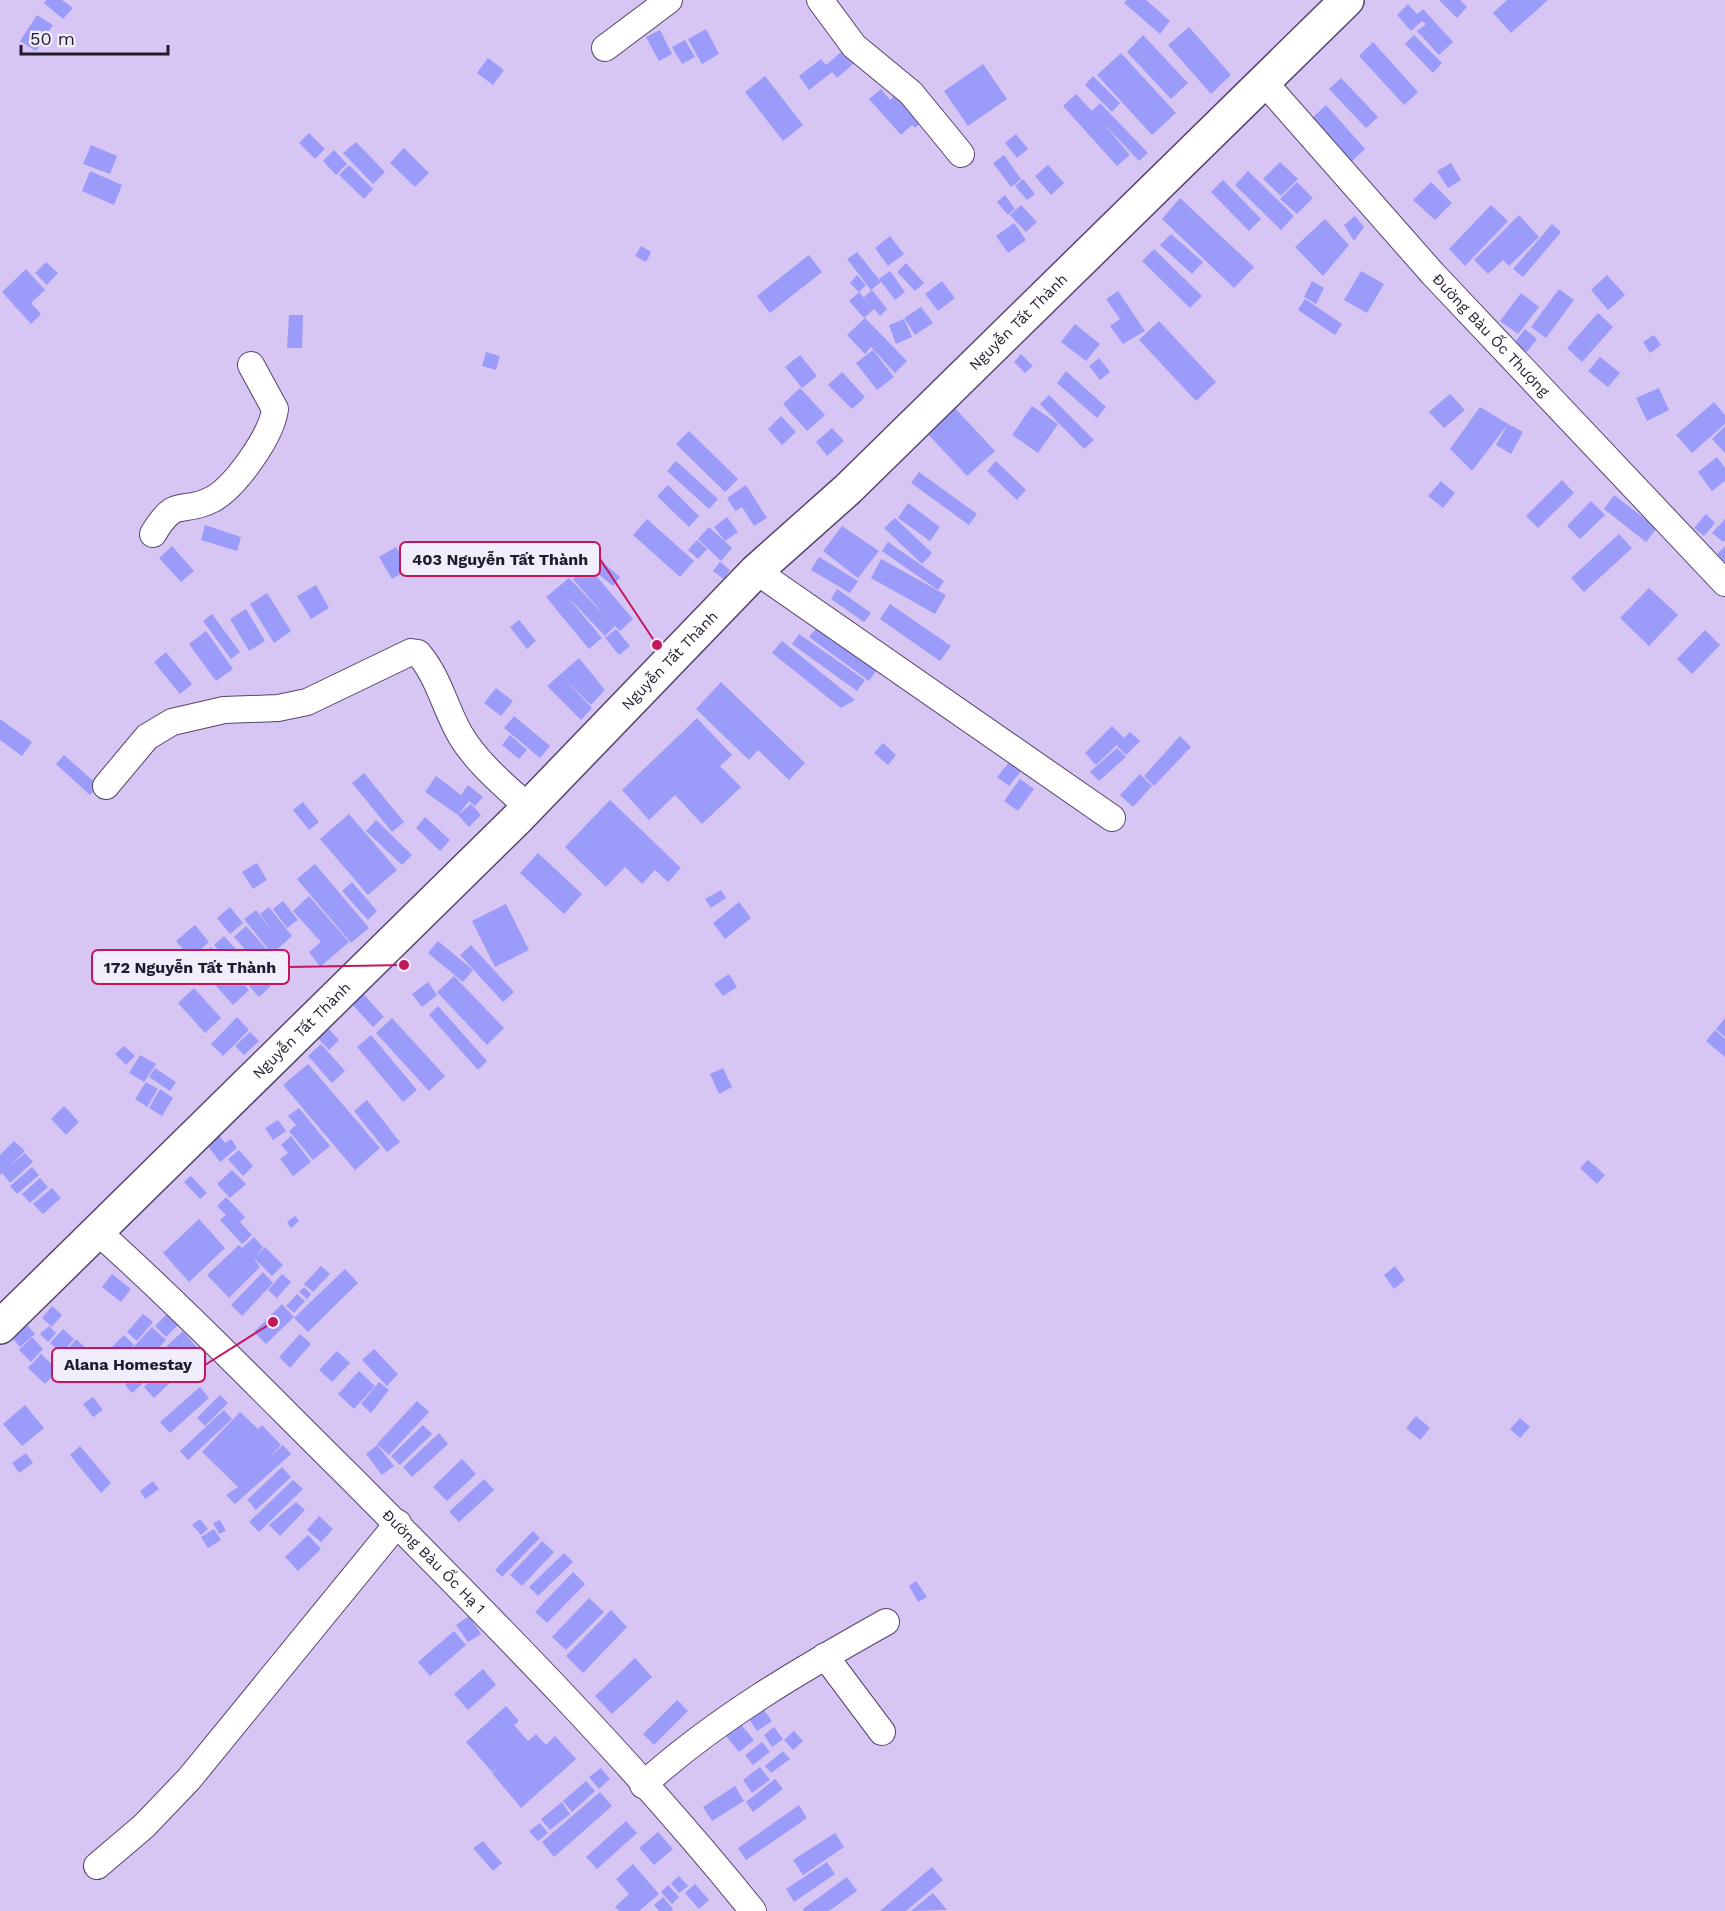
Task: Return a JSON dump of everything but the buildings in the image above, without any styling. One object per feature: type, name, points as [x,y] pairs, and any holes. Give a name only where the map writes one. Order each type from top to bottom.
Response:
[{"type":"main road","name":"Nguyễn Tất Thành","points":[[0,1327],[528,807],[756,571],[848,489],[1347,0]]},
{"type":"street","points":[[605,48],[669,0]]},
{"type":"street","points":[[819,0],[854,46],[911,93],[961,154]]},
{"type":"street","name":"Đường Bàu Ốc Thượng","points":[[1264,82],[1433,274],[1725,583]]},
{"type":"street","points":[[153,534],[169,511],[204,503],[216,497],[250,460],[270,425],[275,409],[251,365]]},
{"type":"street","points":[[756,571],[1112,818]]},
{"type":"street","points":[[106,786],[147,737],[172,722],[224,710],[278,708],[307,702],[411,652],[418,653],[433,675],[456,726],[476,757],[528,807]]},
{"type":"street","name":"Đường Bàu Ốc Hạ 1","points":[[97,1231],[263,1388],[398,1523],[560,1693],[753,1911]]},
{"type":"street","points":[[97,1866],[144,1826],[189,1779],[398,1523]]},
{"type":"street","points":[[643,1785],[681,1751],[722,1720],[825,1656],[886,1622]]},
{"type":"street","points":[[825,1656],[882,1732]]},
{"type":"place","name":"403 Nguyễn Tất Thành","points":[[657,645]]},
{"type":"place","name":"172 Nguyễn Tất Thành","points":[[404,965]]},
{"type":"place","name":"Alana Homestay","points":[[273,1322]]}]
